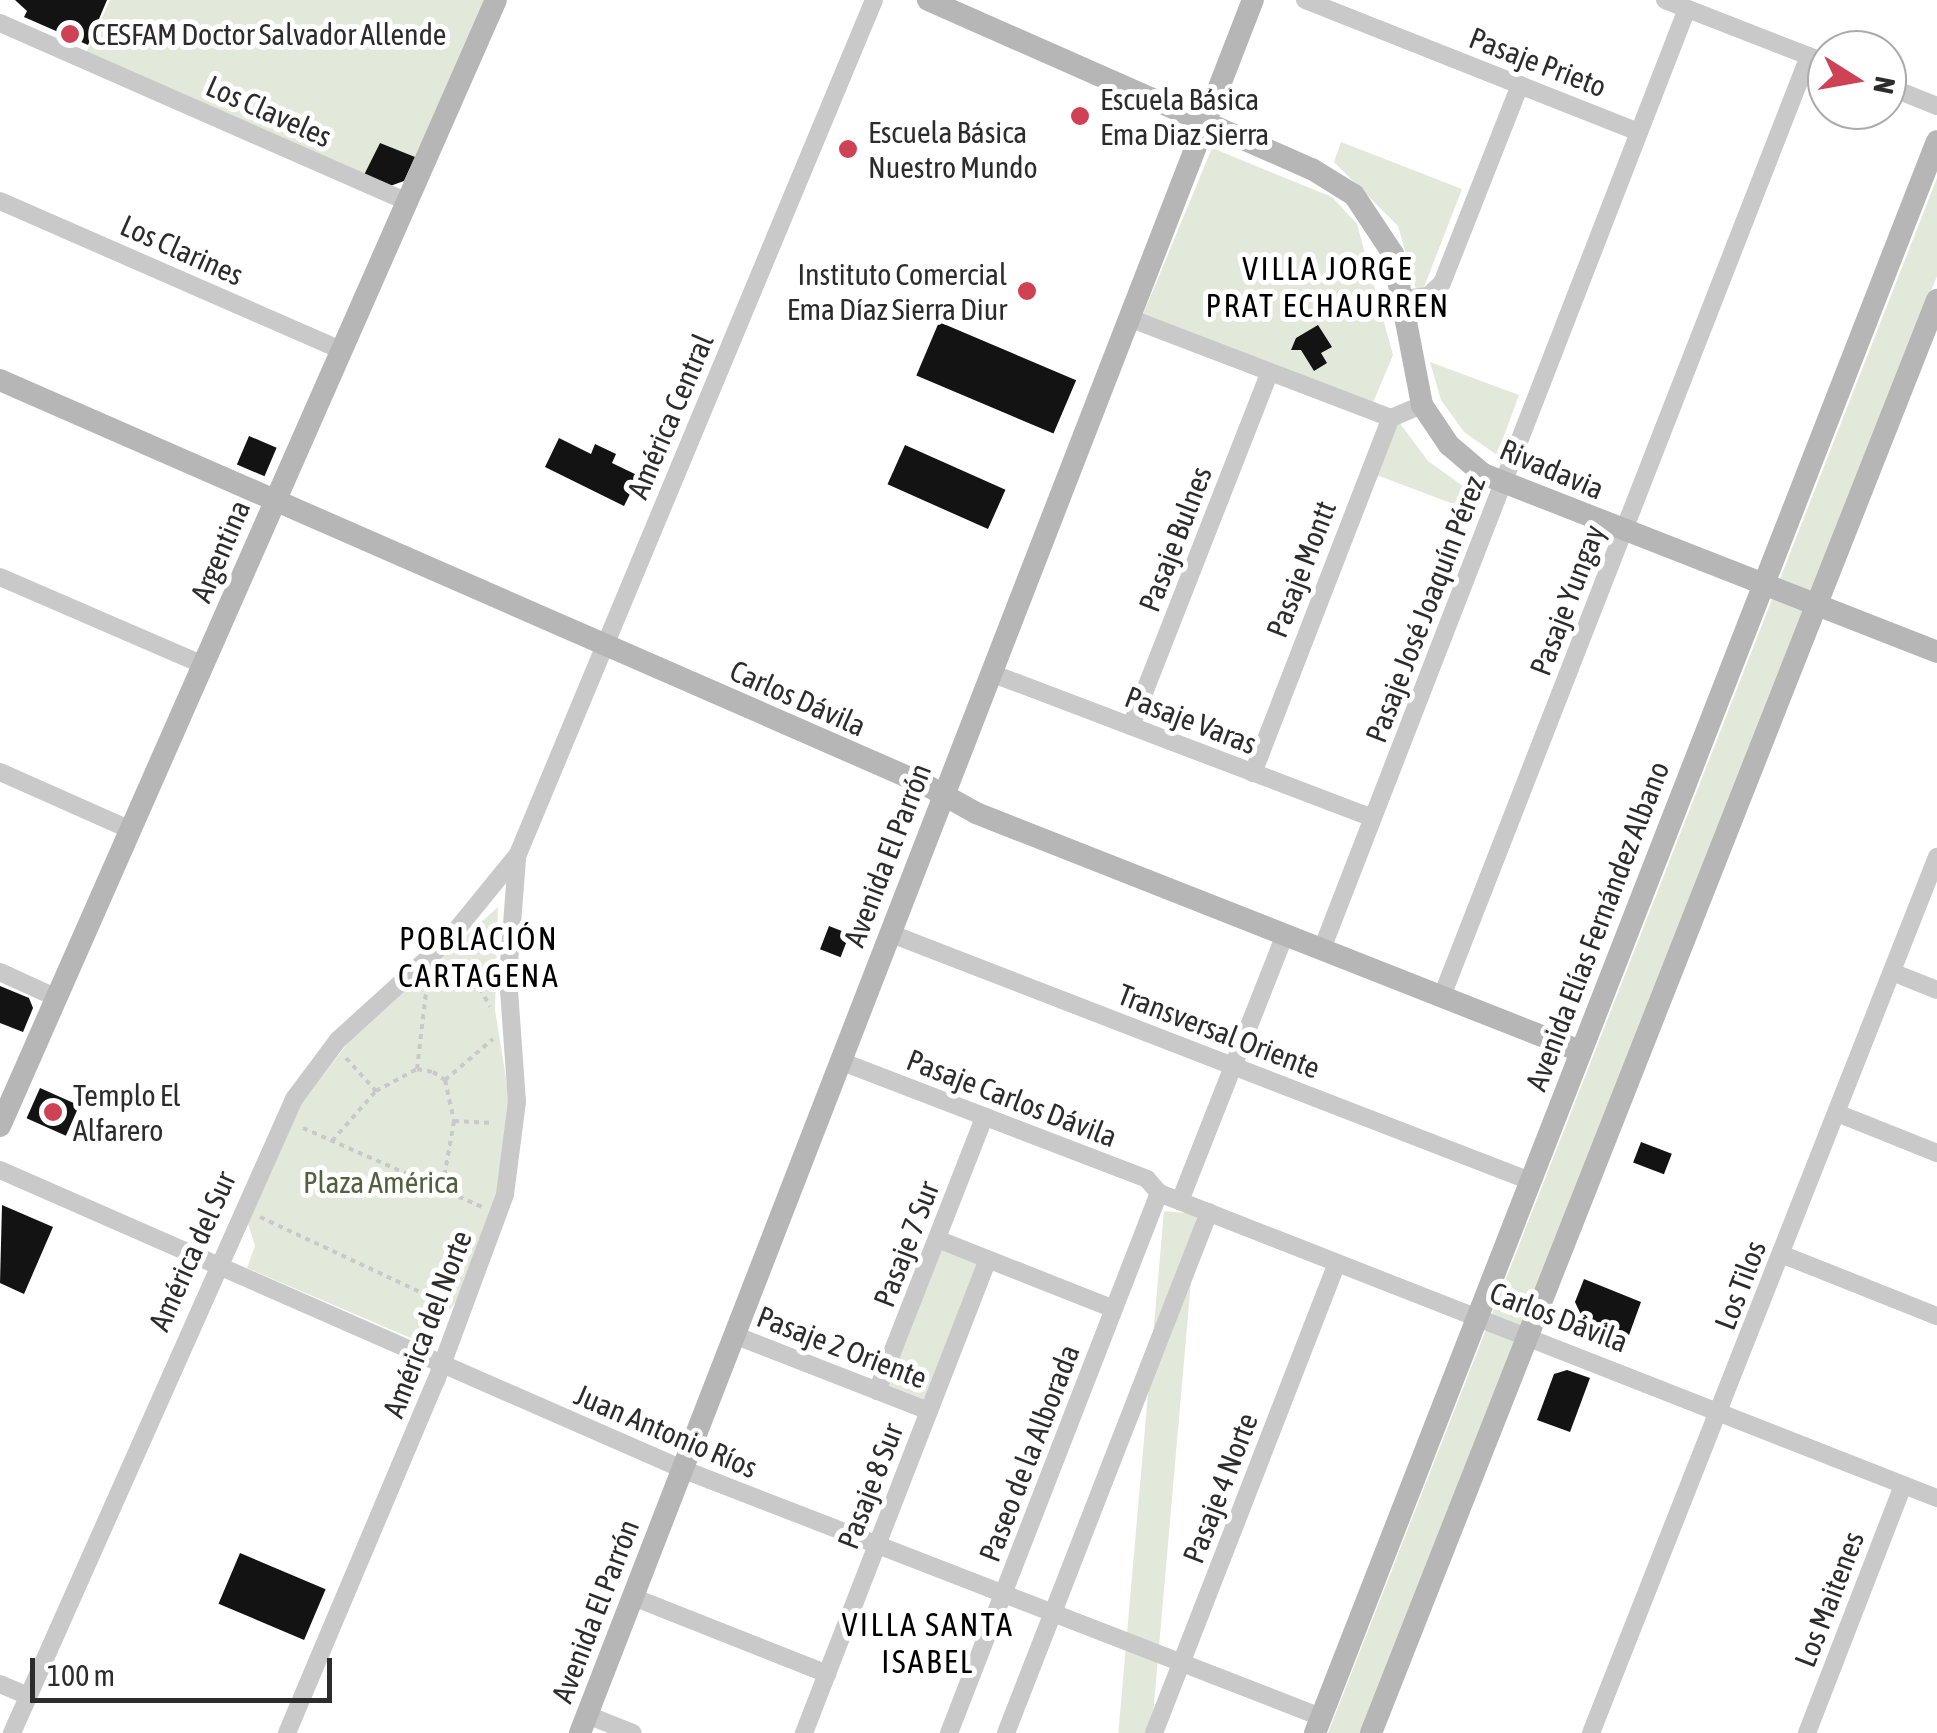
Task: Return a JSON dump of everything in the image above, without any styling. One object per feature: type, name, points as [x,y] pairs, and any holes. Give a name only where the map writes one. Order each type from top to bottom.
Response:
[{"type":"main road","name":"Argentina","points":[[0,1126],[496,0]]},
{"type":"main road","name":"Rivadavia","points":[[928,0],[1327,176],[1354,195],[1385,235],[1403,299],[1422,405],[1449,445],[1503,484],[1937,652]]},
{"type":"main road","name":"Avenida El Parrón","points":[[584,1724],[1253,0]]},
{"type":"main road","name":"Avenida Elías Fernández Albano","points":[[1318,1725],[1937,141]]},
{"type":"main road","points":[[1371,1733],[1937,300]]},
{"type":"main road","name":"Carlos Dávila","points":[[0,380],[942,796],[1580,1051]]},
{"type":"street","name":"América Central","points":[[518,854],[874,0]]},
{"type":"street","name":"Pasaje Prieto","points":[[1305,0],[1640,132]]},
{"type":"street","points":[[1665,0],[1807,56]]},
{"type":"street","name":"Pasaje José Joaquín Pérez","points":[[1322,949],[1687,9]]},
{"type":"street","name":"Los Claveles","points":[[0,23],[407,202]]},
{"type":"street","name":"Pasaje Yungay","points":[[1442,996],[1807,59]]},
{"type":"street","points":[[1403,299],[1428,296],[1442,283],[1520,85]]},
{"type":"street","points":[[1907,94],[1937,106]]},
{"type":"street","name":"Los Clarines","points":[[0,201],[341,350]]},
{"type":"street","points":[[1128,318],[1391,418],[1422,405]]},
{"type":"street","name":"Pasaje Bulnes","points":[[1131,726],[1270,372]]},
{"type":"street","name":"Pasaje Montt","points":[[1253,773],[1391,418]]},
{"type":"street","points":[[0,577],[203,665]]},
{"type":"street","name":"Pasaje Varas","points":[[990,672],[1372,818]]},
{"type":"street","points":[[0,772],[131,830]]},
{"type":"street","name":"América del Sur","points":[[12,1733],[276,1131],[320,1061],[449,939],[518,854]]},
{"type":"street","name":"América del Norte","points":[[287,1733],[442,1365],[454,1311],[498,1220],[516,1134],[508,976],[518,854]]},
{"type":"street","name":"Los Tilos","points":[[1591,1733],[1937,857]]},
{"type":"street","name":"Transversal Oriente","points":[[890,933],[1530,1181]]},
{"type":"street","points":[[1180,1201],[1285,934]]},
{"type":"street","points":[[0,972],[57,998]]},
{"type":"street","points":[[1892,972],[1937,990]]},
{"type":"street","name":"Pasaje Carlos Dávila","points":[[840,1061],[1147,1178],[1159,1193]]},
{"type":"street","points":[[1837,1113],[1937,1153]]},
{"type":"street","name":"Pasaje 7 Sur","points":[[877,1391],[985,1116]]},
{"type":"street","name":"Juan Antonio Ríos","points":[[0,1170],[682,1470],[1181,1663],[1318,1725]]},
{"type":"street","name":"Carlos Dávila","points":[[1159,1193],[1937,1498]]},
{"type":"street","name":"Paseo de la Alborada","points":[[949,1733],[1159,1193]]},
{"type":"street","points":[[1006,1733],[1209,1212]]},
{"type":"street","points":[[937,1239],[1114,1309]]},
{"type":"street","points":[[1781,1254],[1937,1316]]},
{"type":"street","name":"Pasaje 8 Sur","points":[[804,1733],[988,1259]]},
{"type":"street","name":"Pasaje 4 Norte","points":[[1154,1733],[1338,1263]]},
{"type":"street","name":"Pasaje 2 Oriente","points":[[734,1335],[929,1411]]},
{"type":"street","name":"Los Maitenes","points":[[1808,1733],[1903,1484]]},
{"type":"street","points":[[633,1597],[827,1674]]},
{"type":"street","points":[[0,1684],[28,1696]]},
{"type":"street","points":[[584,1724],[633,1733]]},
{"type":"path","points":[[416,990],[427,984],[460,981],[480,988],[492,1012]]},
{"type":"path","points":[[418,1069],[427,984]]},
{"type":"path","points":[[494,1024],[498,1052]]},
{"type":"path","points":[[444,1080],[496,1036]]},
{"type":"path","points":[[333,1069],[355,1044]]},
{"type":"path","points":[[343,1055],[376,1091]]},
{"type":"path","points":[[418,1069],[444,1080]]},
{"type":"path","points":[[332,1141],[376,1091],[418,1069]]},
{"type":"path","points":[[442,1189],[454,1121],[444,1080]]},
{"type":"path","points":[[454,1121],[504,1124]]},
{"type":"path","points":[[294,1124],[486,1208]]},
{"type":"path","points":[[481,1222],[490,1193]]},
{"type":"path","points":[[255,1215],[454,1311],[454,1291]]},
{"type":"green space","points":[[110,0],[485,0],[404,181],[390,186],[86,53]]},
{"type":"green space","points":[[1341,142],[1462,189],[1419,300],[1398,226],[1334,162]]},
{"type":"green space","points":[[1212,148],[1332,197],[1357,224],[1393,355],[1372,405],[1142,317]]},
{"type":"green space","points":[[1937,178],[1937,276],[1817,584],[1362,1733],[1328,1733]]},
{"type":"green space","points":[[1430,362],[1519,395],[1497,455],[1464,432],[1441,400]]},
{"type":"green space","points":[[1396,418],[1428,461],[1477,496],[1472,511],[1374,474]]},
{"type":"green space","name":"Plaza América","points":[[498,907],[495,1010],[510,1103],[498,1187],[457,1301],[444,1316],[430,1314],[420,1342],[247,1268],[255,1246],[247,1220],[285,1125],[348,1043]]},
{"type":"green space","points":[[1164,1211],[1197,1214],[1151,1733],[1118,1733]]},
{"type":"green space","points":[[940,1250],[980,1265],[928,1401],[888,1385]]},
{"type":"building","name":"CESFAM Doctor Salvador Allende","points":[[15,0],[107,0],[88,45],[24,17],[27,11]]},
{"type":"building","points":[[380,143],[415,157],[404,181],[390,186],[364,175]]},
{"type":"building","points":[[939,322],[1076,380],[1053,434],[916,375]]},
{"type":"building","points":[[1318,325],[1332,347],[1321,353],[1327,363],[1314,371],[1301,350],[1291,350],[1296,338]]},
{"type":"building","points":[[249,436],[277,448],[265,476],[237,465]]},
{"type":"building","points":[[559,438],[591,454],[595,444],[616,454],[612,463],[639,476],[624,506],[545,467]]},
{"type":"building","points":[[905,445],[1005,490],[988,529],[888,484]]},
{"type":"building","points":[[829,926],[850,934],[841,957],[820,949]]},
{"type":"building","points":[[0,986],[29,998],[33,1008],[23,1032],[0,1023]]},
{"type":"building","name":"Templo El Alfarero","points":[[40,1088],[79,1105],[66,1136],[27,1118]]},
{"type":"building","points":[[1641,1142],[1672,1154],[1664,1174],[1633,1163]]},
{"type":"building","points":[[2,1205],[53,1227],[24,1294],[0,1283]]},
{"type":"building","points":[[1584,1279],[1641,1302],[1629,1335],[1582,1317],[1575,1302]]},
{"type":"building","points":[[1567,1370],[1590,1378],[1570,1432],[1537,1420],[1554,1374]]},
{"type":"building","points":[[240,1553],[326,1589],[304,1640],[219,1604]]},
{"type":"place","name":"CESFAM Doctor Salvador Allende","points":[[70,34]]},
{"type":"place","name":"Escuela Básica Ema Diaz Sierra","points":[[1080,116]]},
{"type":"place","name":"Escuela Básica Nuestro Mundo","points":[[848,149]]},
{"type":"place","name":"Instituto Comercial Ema Díaz Sierra Diur","points":[[1027,291]]},
{"type":"place","name":"Templo El Alfarero","points":[[53,1112]]},
{"type":"district","name":"VILLA JORGE PRAT ECHAURREN","points":[[1328,288]]},
{"type":"district","name":"POBLACIÓN CARTAGENA","points":[[479,958]]},
{"type":"district","name":"VILLA SANTA ISABEL","points":[[928,1644]]}]
